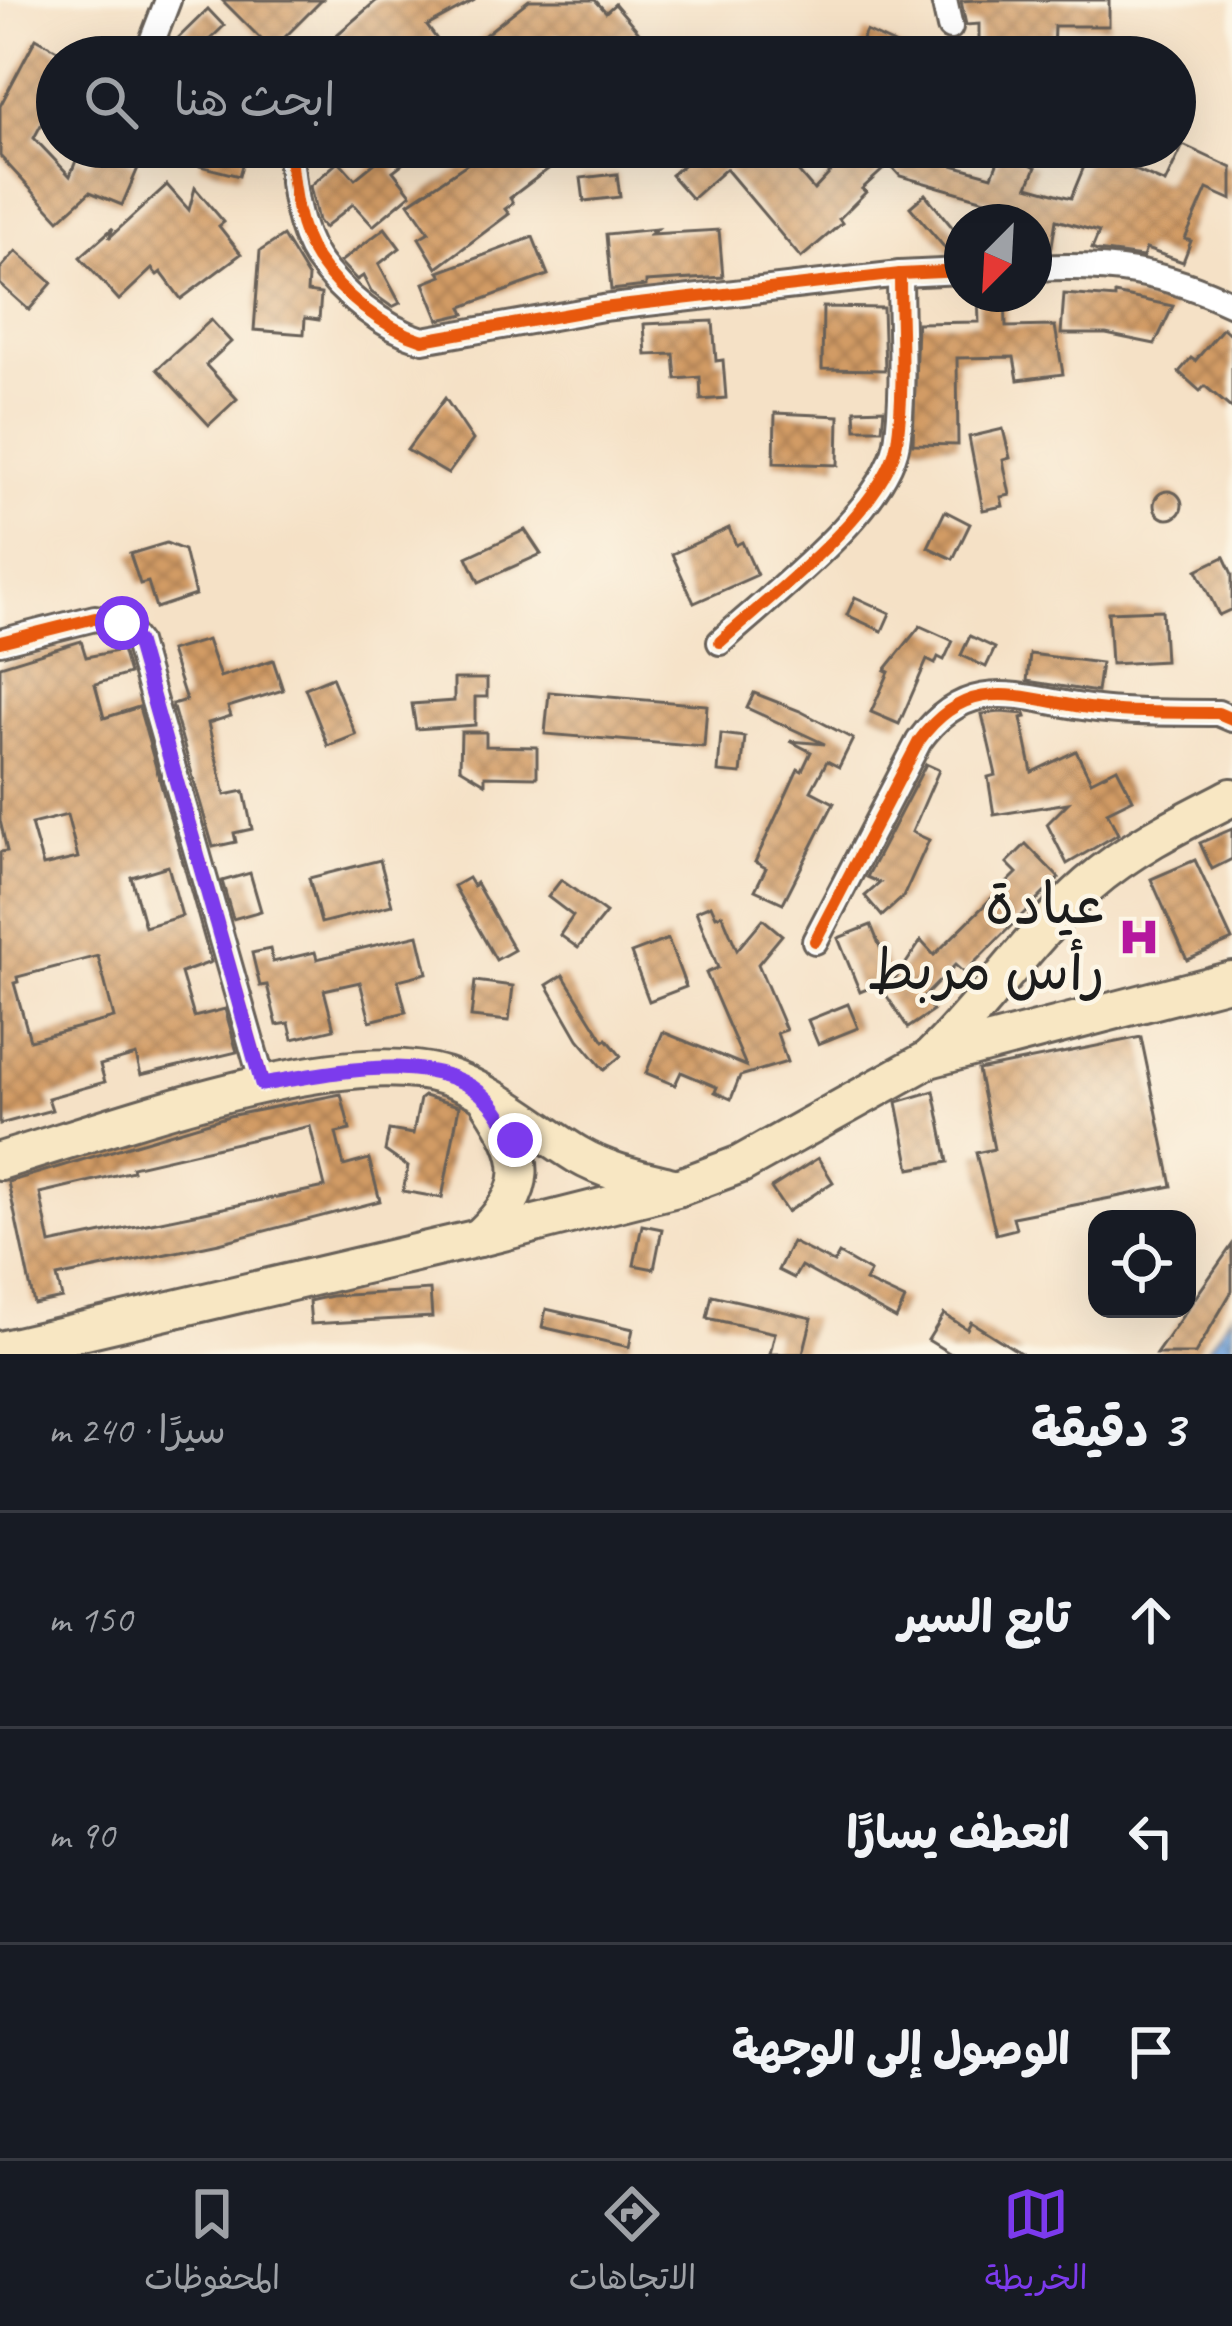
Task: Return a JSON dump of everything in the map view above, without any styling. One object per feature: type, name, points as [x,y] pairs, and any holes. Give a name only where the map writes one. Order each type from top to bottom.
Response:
[{"type":"main road","points":[[0,1351],[479,1238],[677,1188],[741,1164],[929,1059],[1091,882],[1167,830],[1232,796]]},
{"type":"main road","points":[[929,1059],[1221,989]]},
{"type":"main road","points":[[0,1161],[262,1084],[369,1067],[405,1067],[447,1076],[582,1157],[627,1176],[677,1188]]},
{"type":"main road","points":[[479,1238],[504,1214],[515,1191],[519,1165],[515,1140],[487,1098]]},
{"type":"street","points":[[154,36],[168,0]]},
{"type":"street","points":[[944,0],[950,27]]},
{"type":"street","points":[[293,168],[300,219],[317,259],[362,306],[400,333],[423,340],[603,308],[944,272]]},
{"type":"street","points":[[1052,268],[1142,270],[1195,286],[1232,304]]},
{"type":"street","points":[[720,642],[845,527],[882,479],[896,446],[900,274]]},
{"type":"street","points":[[0,642],[95,617],[122,623],[137,642],[262,1084]]},
{"type":"street","points":[[815,941],[919,741],[958,704],[992,692],[1098,709],[1218,713],[1232,719]]},
{"type":"water","points":[[1232,1313],[1232,1354],[1204,1354]]},
{"type":"building","points":[[222,0],[322,0],[286,36],[258,36]]},
{"type":"building","points":[[377,0],[475,0],[427,26],[434,36],[335,36]]},
{"type":"building","points":[[529,0],[595,0],[606,12],[615,4],[642,36],[558,34],[484,36]]},
{"type":"building","points":[[1109,0],[1109,26],[1054,26],[1054,36],[979,36],[979,24],[966,25],[961,1]]},
{"type":"building","points":[[208,9],[224,26],[213,36],[180,36]]},
{"type":"building","points":[[36,38],[36,168],[62,168],[70,176],[73,168],[138,168],[122,205],[90,192],[59,220],[0,156],[0,106]]},
{"type":"building","points":[[1196,151],[1232,168],[1232,200],[1207,189],[1185,239],[1191,241],[1183,262],[1146,249],[1143,257],[1097,251],[1092,249],[1099,232],[1056,220],[1052,245],[1052,204],[999,204],[900,176],[893,168],[963,168],[992,176],[995,168],[1036,168],[1028,186],[1071,198],[1083,168],[1131,168],[1165,183],[1172,168],[1196,168]]},
{"type":"building","points":[[208,168],[241,168],[239,176]]},
{"type":"building","points":[[331,168],[345,168],[355,179],[369,168],[397,168],[393,171],[411,194],[373,226],[353,204],[324,228],[310,186]]},
{"type":"building","points":[[461,168],[550,168],[510,198],[513,203],[505,209],[509,214],[437,268],[419,238],[429,232],[409,203]]},
{"type":"building","points":[[680,168],[795,168],[814,190],[835,168],[885,168],[862,189],[866,192],[839,219],[842,223],[801,258],[726,169],[692,199],[671,175]]},
{"type":"building","points":[[617,174],[620,197],[584,201],[581,178]]},
{"type":"building","points":[[167,185],[189,210],[195,188],[224,222],[219,226],[241,254],[181,299],[161,272],[157,275],[152,269],[119,300],[80,257],[113,228],[109,238]]},
{"type":"building","points":[[925,194],[944,217],[944,247],[910,207]]},
{"type":"building","points":[[385,228],[400,248],[379,264],[400,303],[392,307],[371,292],[363,276],[357,280],[340,262]]},
{"type":"building","points":[[657,229],[651,234],[719,230],[723,277],[646,282],[646,286],[611,290],[606,234]]},
{"type":"building","points":[[283,236],[308,277],[307,292],[321,294],[319,320],[305,318],[304,334],[254,330],[260,251]]},
{"type":"building","points":[[533,237],[548,275],[462,307],[465,314],[439,320],[424,283],[442,276],[439,272]]},
{"type":"building","points":[[16,251],[52,283],[29,310],[0,284],[0,269]]},
{"type":"building","points":[[1064,294],[1115,298],[1115,294],[1173,306],[1155,344],[1106,334],[1061,334]]},
{"type":"building","points":[[823,307],[883,308],[885,370],[822,369]]},
{"type":"building","points":[[979,312],[1006,312],[1006,327],[1055,326],[1063,374],[1018,380],[1014,357],[957,358],[958,445],[913,444],[917,323],[979,322]]},
{"type":"building","points":[[211,320],[231,342],[206,365],[237,399],[209,425],[157,369]]},
{"type":"building","points":[[713,321],[716,361],[723,360],[726,398],[701,400],[700,377],[676,379],[674,354],[646,355],[644,324]]},
{"type":"building","points":[[1223,328],[1232,336],[1232,409],[1179,372]]},
{"type":"building","points":[[445,398],[473,440],[448,474],[407,450]]},
{"type":"building","points":[[884,409],[882,429],[856,429],[855,410]]},
{"type":"building","points":[[775,413],[839,416],[838,465],[774,463]]},
{"type":"building","points":[[1003,429],[1010,458],[1003,460],[1010,495],[1001,497],[1003,506],[983,510],[969,437]]},
{"type":"building","points":[[1168,491],[1178,495],[1182,505],[1178,515],[1168,519],[1158,515],[1154,505],[1158,495]]},
{"type":"building","points":[[945,511],[970,524],[953,559],[928,547]]},
{"type":"building","points":[[729,528],[736,545],[742,542],[757,575],[694,603],[672,554]]},
{"type":"building","points":[[525,530],[541,554],[479,582],[467,557]]},
{"type":"building","points":[[166,543],[184,550],[195,595],[156,608],[148,582],[140,584],[130,554]]},
{"type":"building","points":[[1224,557],[1232,574],[1232,609],[1219,615],[1197,570]]},
{"type":"building","points":[[855,597],[890,613],[882,631],[847,615]]},
{"type":"building","points":[[1162,610],[1165,661],[1111,664],[1108,612]]},
{"type":"building","points":[[920,626],[953,641],[944,660],[938,657],[935,664],[927,660],[899,724],[871,712],[889,672],[885,670]]},
{"type":"building","points":[[970,636],[995,648],[986,667],[961,655]]},
{"type":"building","points":[[207,640],[220,677],[273,660],[283,690],[228,707],[231,716],[208,723],[225,795],[244,791],[252,829],[234,833],[236,842],[213,847],[172,704],[186,700],[170,651]]},
{"type":"building","points":[[81,641],[86,657],[122,650],[129,674],[95,684],[104,718],[139,707],[211,962],[181,973],[194,1017],[225,1009],[237,1052],[141,1075],[136,1055],[100,1065],[105,1082],[48,1098],[52,1110],[0,1124],[0,852],[7,851],[0,820],[0,666]],"holes":[[[67,815],[78,858],[43,866],[31,824]],[[168,866],[182,916],[145,927],[131,877]],[[98,956],[114,1018],[30,1040],[14,983],[17,977]]]},
{"type":"building","points":[[1030,654],[1101,663],[1097,692],[1027,681]]},
{"type":"building","points":[[332,677],[356,735],[328,746],[305,688]]},
{"type":"building","points":[[454,679],[487,679],[487,697],[475,697],[475,725],[416,729],[412,704],[454,701]]},
{"type":"building","points":[[549,692],[707,705],[704,747],[545,734]]},
{"type":"building","points":[[754,693],[853,739],[839,767],[827,761],[811,791],[834,803],[783,903],[755,890],[766,868],[755,862],[798,769],[802,771],[811,752],[790,741],[825,744],[747,708]]},
{"type":"building","points":[[982,714],[1025,714],[1021,718],[1032,772],[1076,751],[1091,781],[1117,768],[1133,799],[1107,812],[1118,834],[1067,864],[1047,824],[1068,803],[994,815],[988,777],[996,775]]},
{"type":"building","points":[[461,732],[486,732],[486,746],[537,747],[537,777],[485,776],[485,783],[460,768]]},
{"type":"building","points":[[721,734],[745,737],[741,774],[718,772]]},
{"type":"building","points":[[926,764],[939,770],[912,832],[929,840],[903,897],[882,916],[865,896],[880,883],[867,877]]},
{"type":"building","points":[[1232,829],[1232,859],[1212,869],[1200,843]]},
{"type":"building","points":[[1026,844],[1059,878],[964,973],[955,965],[924,997],[933,1011],[908,1028],[879,984],[860,992],[838,938],[871,925],[894,981],[921,941],[934,955],[1017,873],[1007,863]]},
{"type":"building","points":[[380,860],[392,905],[321,923],[309,878]]},
{"type":"building","points":[[1195,860],[1232,940],[1187,960],[1151,879]]},
{"type":"building","points":[[250,873],[261,911],[233,919],[222,881]]},
{"type":"building","points":[[468,878],[473,886],[476,883],[514,950],[496,960],[454,886]]},
{"type":"building","points":[[561,880],[606,913],[578,948],[560,935],[573,916],[548,897]]},
{"type":"building","points":[[711,905],[716,916],[722,914],[737,950],[763,919],[782,935],[758,964],[786,1030],[777,1033],[787,1062],[740,1076],[731,1099],[715,1092],[717,1087],[681,1072],[675,1085],[646,1073],[663,1032],[746,1066],[706,973],[718,968],[696,911]]},
{"type":"building","points":[[418,935],[427,973],[398,980],[406,1012],[370,1021],[360,982],[324,990],[334,1029],[293,1039],[289,1023],[277,1025],[267,985],[260,986],[252,953],[270,949],[273,962],[315,952],[317,959]]},
{"type":"building","points":[[668,939],[686,987],[649,1001],[631,953]]},
{"type":"building","points":[[563,975],[604,1041],[621,1056],[604,1070],[578,1039],[547,985]]},
{"type":"building","points":[[475,981],[513,986],[509,1021],[471,1017]]},
{"type":"building","points":[[848,1004],[858,1028],[818,1044],[808,1020]]},
{"type":"building","points":[[1141,1037],[1172,1186],[1013,1217],[1016,1229],[996,1234],[976,1153],[994,1149],[978,1070]]},
{"type":"building","points":[[934,1091],[948,1162],[910,1169],[897,1102]]},
{"type":"building","points":[[341,1094],[350,1130],[336,1133],[344,1166],[369,1159],[380,1201],[219,1243],[57,1277],[62,1298],[34,1304],[8,1182],[229,1116]],"holes":[[[310,1126],[325,1187],[50,1244],[40,1193]]]},
{"type":"building","points":[[424,1096],[459,1106],[442,1198],[403,1191],[408,1167],[385,1151],[389,1130],[413,1134]]},
{"type":"building","points":[[818,1158],[833,1182],[787,1212],[771,1188]]},
{"type":"building","points":[[642,1225],[662,1229],[654,1269],[634,1265]]},
{"type":"building","points":[[792,1242],[834,1263],[839,1254],[870,1272],[865,1281],[905,1300],[896,1319],[801,1266],[794,1278],[778,1270]]},
{"type":"building","points":[[1232,1245],[1232,1291],[1195,1354],[1156,1354],[1181,1318],[1196,1318],[1196,1297]]},
{"type":"building","points":[[430,1290],[432,1317],[311,1324],[309,1301]]},
{"type":"building","points":[[712,1295],[812,1318],[803,1354],[770,1354],[775,1333],[707,1318]]},
{"type":"building","points":[[546,1309],[633,1329],[629,1347],[542,1327]]},
{"type":"building","points":[[944,1314],[967,1329],[971,1322],[1022,1354],[951,1354],[928,1340]]},
{"type":"cycle path","points":[[291,168],[300,219],[317,259],[364,308],[423,340],[603,308],[944,272]]},
{"type":"cycle path","points":[[720,642],[823,550],[872,495],[888,468],[897,442],[901,401],[900,274]]},
{"type":"cycle path","points":[[0,642],[95,618],[122,623],[137,642],[263,1084]]},
{"type":"cycle path","points":[[815,941],[919,741],[959,704],[1000,695],[1112,711],[1218,713],[1232,719]]},
{"type":"place","name":"عيادة رأس مربط","points":[[1139,937]]},
{"type":"route","points":[[122,623],[137,642],[262,1084],[369,1067],[405,1067],[447,1076],[487,1098],[515,1140]]}]
